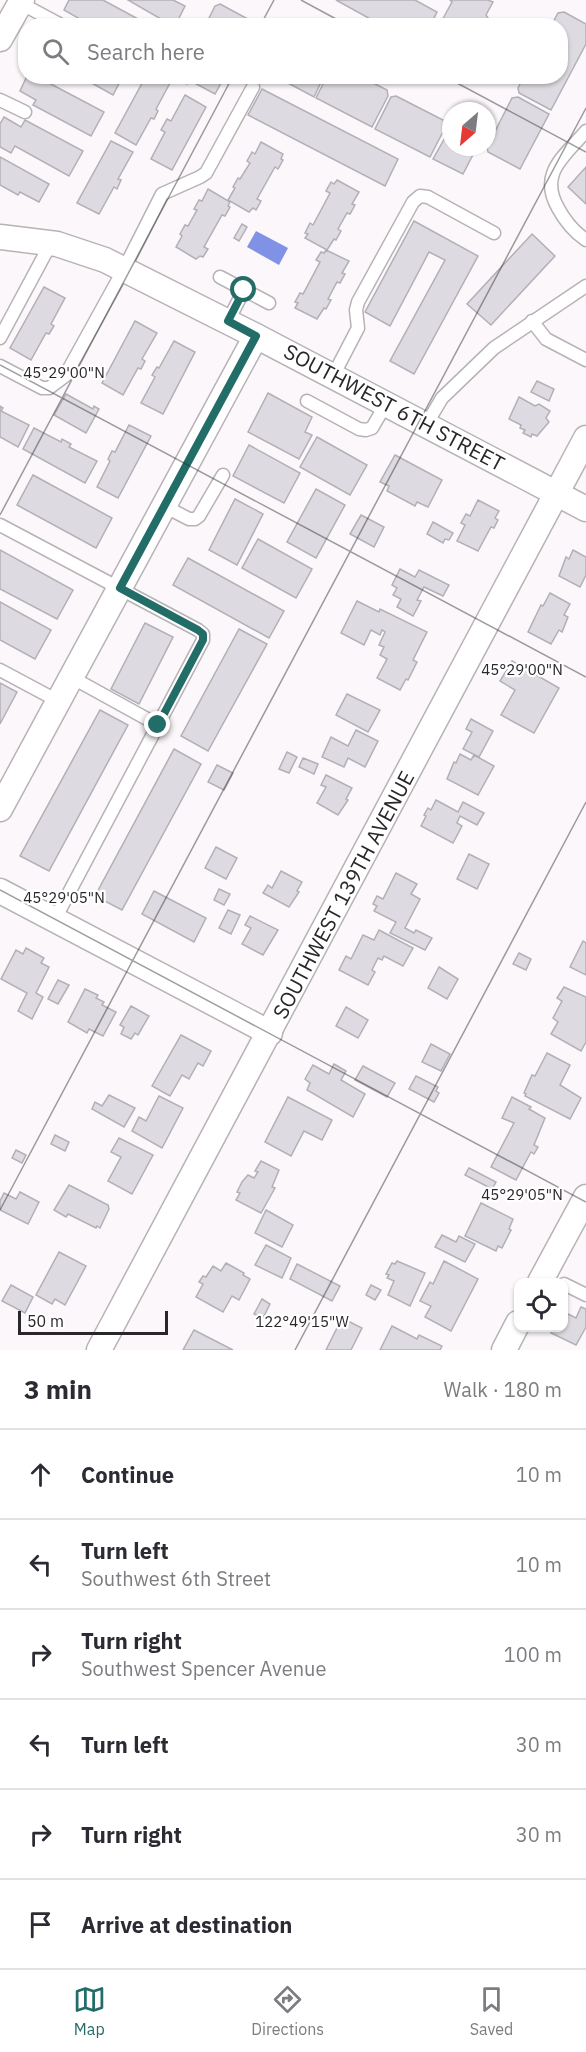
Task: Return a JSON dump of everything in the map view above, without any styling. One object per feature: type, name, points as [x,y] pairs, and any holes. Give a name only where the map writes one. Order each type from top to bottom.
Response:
[{"type":"street","points":[[0,39],[21,2]]},
{"type":"street","name":"SOUTHWEST 6TH STREET","points":[[0,237],[51,243],[105,260],[228,321],[586,509]]},
{"type":"street","points":[[0,809],[256,336]]},
{"type":"street","name":"SOUTHWEST 139TH AVENUE","points":[[99,1350],[586,438]]},
{"type":"street","points":[[0,891],[270,1032]]},
{"type":"street","points":[[553,1278],[586,1197]]},
{"type":"street","points":[[504,1350],[514,1332]]},
{"type":"lane","points":[[21,2],[49,18]]},
{"type":"lane","points":[[0,366],[42,388],[49,388],[65,376],[162,194],[206,173],[253,87]]},
{"type":"lane","points":[[0,100],[25,112]]},
{"type":"lane","points":[[586,131],[557,164],[549,187],[569,226],[586,240]]},
{"type":"lane","points":[[333,376],[358,328],[356,310],[358,302],[413,202],[420,196],[428,197],[494,233]]},
{"type":"lane","points":[[0,338],[51,243]]},
{"type":"lane","points":[[220,278],[269,303]]},
{"type":"lane","points":[[426,425],[442,398],[494,348],[586,286]]},
{"type":"lane","points":[[228,321],[244,290]]},
{"type":"lane","points":[[532,321],[546,339],[586,360]]},
{"type":"lane","points":[[307,401],[359,429],[366,430],[372,428],[386,404]]},
{"type":"lane","points":[[164,506],[189,519],[195,519],[223,475]]},
{"type":"lane","points":[[0,525],[203,634],[203,640],[55,919]]},
{"type":"lane","points":[[0,670],[58,701]]},
{"type":"lane","points":[[71,677],[158,725]]},
{"type":"lane","points":[[568,1288],[586,1295]]},
{"type":"water","points":[[256,231],[288,248],[279,265],[247,247]]},
{"type":"building","points":[[69,0],[103,0],[136,18],[78,18],[64,10]]},
{"type":"building","points":[[128,0],[173,0],[185,6],[179,18],[159,18]]},
{"type":"building","points":[[336,0],[415,0],[437,12],[434,18],[369,18]]},
{"type":"building","points":[[450,0],[493,2],[486,15],[488,18],[443,18],[452,2]]},
{"type":"building","points":[[220,4],[246,18],[209,18],[215,6]]},
{"type":"building","points":[[564,12],[586,24],[586,44],[568,78],[568,18],[555,18],[558,13]]},
{"type":"building","points":[[23,84],[51,84],[104,112],[91,136],[33,105],[36,100],[20,91]]},
{"type":"building","points":[[93,84],[119,84],[113,95]]},
{"type":"building","points":[[142,84],[169,84],[156,109],[158,111],[154,119],[151,118],[136,145],[115,133]]},
{"type":"building","points":[[196,84],[221,84],[215,94]]},
{"type":"building","points":[[290,84],[320,84],[314,97]]},
{"type":"building","points":[[323,84],[375,84],[387,90],[388,96],[372,127],[316,98]]},
{"type":"building","points":[[520,84],[565,84],[551,110],[519,93]]},
{"type":"building","points":[[262,89],[398,159],[385,186],[248,115]]},
{"type":"building","points":[[185,95],[206,107],[172,170],[151,159],[165,132],[161,130],[167,119],[171,121]]},
{"type":"building","points":[[396,96],[442,119],[442,134],[430,157],[375,129],[391,97]]},
{"type":"building","points":[[518,97],[549,114],[520,169],[496,156],[496,129],[512,98]]},
{"type":"building","points":[[4,117],[21,127],[25,120],[83,151],[69,176],[15,146],[11,153],[0,147],[0,124]]},
{"type":"building","points":[[111,141],[133,152],[118,179],[121,180],[117,189],[114,187],[99,214],[77,203]]},
{"type":"building","points":[[261,142],[283,154],[281,159],[283,160],[278,169],[275,167],[257,199],[261,201],[256,210],[253,208],[249,212],[228,200],[238,178],[240,179],[250,163],[247,161],[252,152],[255,154]]},
{"type":"building","points":[[442,143],[442,156],[472,156],[463,174],[433,159]]},
{"type":"building","points":[[0,157],[49,184],[39,202],[20,192],[18,195],[0,185]]},
{"type":"building","points":[[586,167],[586,204],[568,187]]},
{"type":"building","points":[[337,180],[359,192],[352,204],[355,205],[350,214],[347,213],[338,229],[341,231],[327,250],[305,238],[308,234],[305,233],[310,223],[313,225],[330,193],[326,191],[331,182],[334,184]]},
{"type":"building","points":[[208,189],[230,202],[228,206],[230,207],[225,216],[222,215],[204,247],[208,249],[203,257],[196,259],[176,247],[182,236],[180,234],[185,225],[188,226],[197,210],[194,209],[199,200],[202,201]]},
{"type":"building","points":[[414,221],[478,256],[414,374],[390,361],[445,260],[429,252],[390,326],[365,312]]},
{"type":"building","points":[[242,224],[247,227],[239,241],[234,238]]},
{"type":"building","points":[[532,234],[555,256],[491,325],[467,304]]},
{"type":"building","points":[[326,250],[349,261],[342,273],[345,274],[340,283],[337,282],[328,299],[331,300],[317,319],[295,308],[298,303],[295,302],[300,293],[303,294],[320,262],[316,260],[321,252],[324,253]]},
{"type":"building","points":[[44,287],[65,298],[51,324],[54,326],[49,334],[46,333],[31,360],[10,348]]},
{"type":"building","points":[[135,321],[157,333],[142,359],[145,361],[141,369],[138,368],[123,395],[102,383]]},
{"type":"building","points":[[174,341],[195,352],[163,414],[141,403],[155,377],[152,375],[157,367],[159,368]]},
{"type":"building","points":[[537,381],[554,389],[549,401],[531,392]]},
{"type":"building","points":[[268,393],[312,417],[305,432],[312,435],[299,459],[248,432]]},
{"type":"building","points":[[66,394],[93,409],[94,406],[99,409],[86,433],[54,415]]},
{"type":"building","points":[[519,397],[535,406],[539,404],[550,411],[546,418],[549,422],[537,436],[532,434],[531,437],[523,433],[525,430],[520,428],[521,425],[509,419]]},
{"type":"building","points":[[0,406],[3,408],[1,411],[29,425],[18,447],[0,437]]},
{"type":"building","points":[[129,425],[151,436],[118,498],[97,487],[110,461],[108,459],[112,451],[115,452]]},
{"type":"building","points":[[34,428],[61,442],[62,439],[71,444],[69,447],[97,461],[85,483],[23,449]]},
{"type":"building","points":[[317,437],[367,465],[350,495],[300,467]]},
{"type":"building","points":[[249,445],[300,473],[284,503],[233,476]]},
{"type":"building","points":[[395,455],[442,480],[428,507],[417,502],[415,506],[387,491],[389,486],[380,482]]},
{"type":"building","points":[[33,475],[112,518],[96,548],[17,505]]},
{"type":"building","points":[[316,489],[345,505],[316,558],[287,542]]},
{"type":"building","points":[[235,499],[263,514],[237,565],[209,550]]},
{"type":"building","points":[[478,500],[499,511],[495,518],[498,520],[494,528],[491,527],[478,551],[457,541],[465,525],[461,523],[466,514],[470,516]]},
{"type":"building","points":[[361,515],[384,527],[374,547],[350,534]]},
{"type":"building","points":[[433,522],[453,533],[449,540],[445,539],[443,543],[427,534]]},
{"type":"building","points":[[258,539],[312,569],[296,598],[242,568]]},
{"type":"building","points":[[0,550],[73,590],[57,619],[0,589]]},
{"type":"building","points":[[573,550],[586,557],[586,575],[580,587],[559,576],[566,557],[569,559]]},
{"type":"building","points":[[188,558],[284,611],[269,638],[173,585]]},
{"type":"building","points":[[400,569],[415,577],[419,570],[449,585],[443,596],[424,587],[417,600],[421,601],[413,616],[397,607],[401,599],[393,595],[397,588],[392,585]]},
{"type":"building","points":[[550,593],[570,604],[564,615],[568,617],[562,632],[559,630],[551,644],[528,632],[541,605],[543,606]]},
{"type":"building","points":[[357,601],[379,612],[380,609],[427,632],[413,660],[417,662],[400,690],[377,678],[387,659],[380,655],[384,647],[379,645],[385,632],[382,630],[380,635],[371,630],[364,645],[341,633]]},
{"type":"building","points":[[0,602],[51,630],[35,659],[0,640]]},
{"type":"building","points":[[145,623],[173,637],[139,704],[111,689]]},
{"type":"building","points":[[239,629],[267,644],[208,751],[181,736]]},
{"type":"building","points":[[512,661],[559,688],[534,733],[501,715],[515,690],[500,681]]},
{"type":"building","points":[[0,683],[17,692],[0,724]]},
{"type":"building","points":[[347,694],[380,710],[368,732],[336,715]]},
{"type":"building","points":[[100,710],[128,725],[49,871],[20,856]]},
{"type":"building","points":[[471,719],[493,731],[479,757],[463,749],[472,732],[466,729]]},
{"type":"building","points":[[356,730],[378,741],[365,767],[348,758],[344,767],[322,757],[331,737],[348,746]]},
{"type":"building","points":[[174,749],[201,764],[122,910],[95,896]]},
{"type":"building","points":[[287,752],[297,757],[289,773],[279,769]]},
{"type":"building","points":[[460,754],[471,760],[474,755],[494,766],[478,795],[447,779]]},
{"type":"building","points":[[303,758],[318,764],[314,774],[299,767]]},
{"type":"building","points":[[217,765],[233,773],[224,790],[208,782]]},
{"type":"building","points":[[326,775],[352,788],[346,799],[348,800],[338,815],[317,803],[326,787],[321,785]]},
{"type":"building","points":[[436,800],[458,812],[463,802],[484,813],[477,825],[460,816],[457,823],[462,826],[453,843],[421,826],[428,808],[431,810]]},
{"type":"building","points":[[216,847],[237,858],[226,879],[205,868]]},
{"type":"building","points":[[469,854],[489,864],[477,889],[457,879]]},
{"type":"building","points":[[281,871],[302,882],[297,891],[299,892],[289,907],[263,893],[268,885],[272,888]]},
{"type":"building","points":[[396,873],[417,884],[411,894],[420,899],[405,928],[414,933],[416,930],[432,938],[425,950],[390,933],[396,922],[374,911],[377,906],[373,904],[377,896],[383,899]]},
{"type":"building","points":[[219,889],[230,894],[224,905],[214,900]]},
{"type":"building","points":[[154,891],[206,918],[194,942],[142,914]]},
{"type":"building","points":[[228,910],[240,915],[231,934],[219,928]]},
{"type":"building","points":[[250,916],[278,930],[263,955],[242,944],[251,928],[245,925]]},
{"type":"building","points":[[379,930],[413,948],[403,966],[384,956],[382,960],[378,958],[372,970],[375,972],[368,985],[339,970],[346,956],[351,959],[363,935],[374,940]]},
{"type":"building","points":[[583,941],[586,943],[586,975],[570,967]]},
{"type":"building","points":[[26,948],[44,958],[41,963],[49,967],[36,993],[43,997],[32,1019],[18,1011],[27,993],[1,979],[16,950],[23,954]]},
{"type":"building","points":[[519,953],[531,959],[526,970],[513,964]]},
{"type":"building","points":[[439,967],[458,979],[447,999],[428,988]]},
{"type":"building","points":[[58,980],[69,985],[58,1004],[48,999]]},
{"type":"building","points":[[564,987],[586,997],[586,1042],[581,1051],[551,1034],[558,1022],[553,1018],[562,1001],[557,998]]},
{"type":"building","points":[[85,989],[98,995],[96,998],[104,1002],[102,1005],[116,1012],[103,1036],[89,1029],[87,1033],[68,1022]]},
{"type":"building","points":[[131,1006],[149,1016],[138,1035],[135,1033],[131,1039],[121,1034],[124,1027],[120,1025]]},
{"type":"building","points":[[346,1007],[368,1020],[358,1038],[336,1026]]},
{"type":"building","points":[[181,1035],[211,1051],[203,1066],[198,1063],[189,1079],[182,1075],[170,1096],[152,1086]]},
{"type":"building","points":[[431,1044],[450,1054],[441,1071],[422,1062]]},
{"type":"building","points":[[547,1053],[570,1065],[560,1085],[581,1098],[570,1119],[525,1096],[524,1093],[532,1075],[535,1076]]},
{"type":"building","points":[[334,1064],[346,1071],[341,1080],[365,1094],[353,1117],[307,1090],[310,1083],[305,1079],[313,1065],[329,1074]]},
{"type":"building","points":[[363,1066],[395,1083],[387,1097],[355,1080]]},
{"type":"building","points":[[416,1076],[438,1087],[436,1091],[439,1093],[434,1102],[409,1089]]},
{"type":"building","points":[[109,1095],[135,1108],[124,1127],[92,1109],[95,1102],[102,1106]]},
{"type":"building","points":[[159,1096],[183,1108],[162,1148],[132,1131],[139,1117],[146,1121]]},
{"type":"building","points":[[288,1097],[332,1120],[322,1140],[304,1131],[291,1156],[265,1142]]},
{"type":"building","points":[[512,1097],[545,1118],[534,1145],[538,1147],[534,1154],[531,1152],[516,1180],[491,1167],[514,1123],[502,1118]]},
{"type":"building","points":[[55,1135],[69,1142],[65,1151],[51,1144]]},
{"type":"building","points":[[119,1138],[153,1155],[132,1194],[108,1181],[121,1157],[111,1152]]},
{"type":"building","points":[[16,1150],[26,1155],[22,1163],[12,1158]]},
{"type":"building","points":[[261,1161],[279,1170],[272,1187],[275,1188],[261,1213],[236,1200],[242,1182],[248,1175],[254,1178]]},
{"type":"building","points":[[469,1168],[496,1182],[492,1189],[465,1175]]},
{"type":"building","points":[[69,1185],[108,1205],[109,1209],[100,1228],[68,1214],[66,1217],[54,1210]]},
{"type":"building","points":[[20,1192],[39,1202],[28,1224],[0,1210],[0,1201],[4,1193],[16,1199]]},
{"type":"building","points":[[481,1203],[513,1219],[509,1229],[511,1230],[502,1248],[498,1246],[496,1251],[465,1236]]},
{"type":"building","points":[[266,1210],[293,1225],[282,1247],[255,1233]]},
{"type":"building","points":[[442,1235],[456,1242],[459,1236],[475,1244],[465,1262],[435,1247]]},
{"type":"building","points":[[266,1245],[291,1258],[282,1278],[255,1265]]},
{"type":"building","points":[[59,1252],[86,1266],[65,1305],[55,1299],[52,1304],[36,1295]]},
{"type":"building","points":[[397,1261],[425,1273],[410,1306],[388,1295],[394,1281],[387,1278],[389,1275],[386,1274],[392,1263],[395,1264]]},
{"type":"building","points":[[444,1261],[478,1279],[451,1331],[425,1317],[431,1306],[420,1301],[430,1282],[433,1284]]},
{"type":"building","points":[[226,1263],[250,1279],[239,1300],[232,1296],[223,1312],[196,1297],[203,1284],[199,1282],[203,1276],[206,1277],[213,1266],[221,1271]]},
{"type":"building","points":[[297,1264],[340,1286],[332,1301],[290,1279]]},
{"type":"building","points":[[11,1285],[33,1297],[25,1313],[2,1301]]},
{"type":"building","points":[[371,1285],[381,1290],[375,1300],[366,1295]]},
{"type":"building","points":[[262,1299],[270,1304],[263,1318],[254,1314]]},
{"type":"building","points":[[581,1307],[586,1309],[586,1327],[576,1345],[551,1333],[568,1332],[568,1314],[576,1318]]},
{"type":"building","points":[[342,1318],[362,1328],[351,1350],[326,1350]]},
{"type":"building","points":[[392,1326],[417,1339],[419,1335],[442,1346],[440,1350],[380,1350]]},
{"type":"building","points":[[194,1330],[233,1350],[183,1350]]},
{"type":"route","points":[[158,725],[203,640],[203,634],[120,588],[256,336],[228,321],[244,290]]}]
